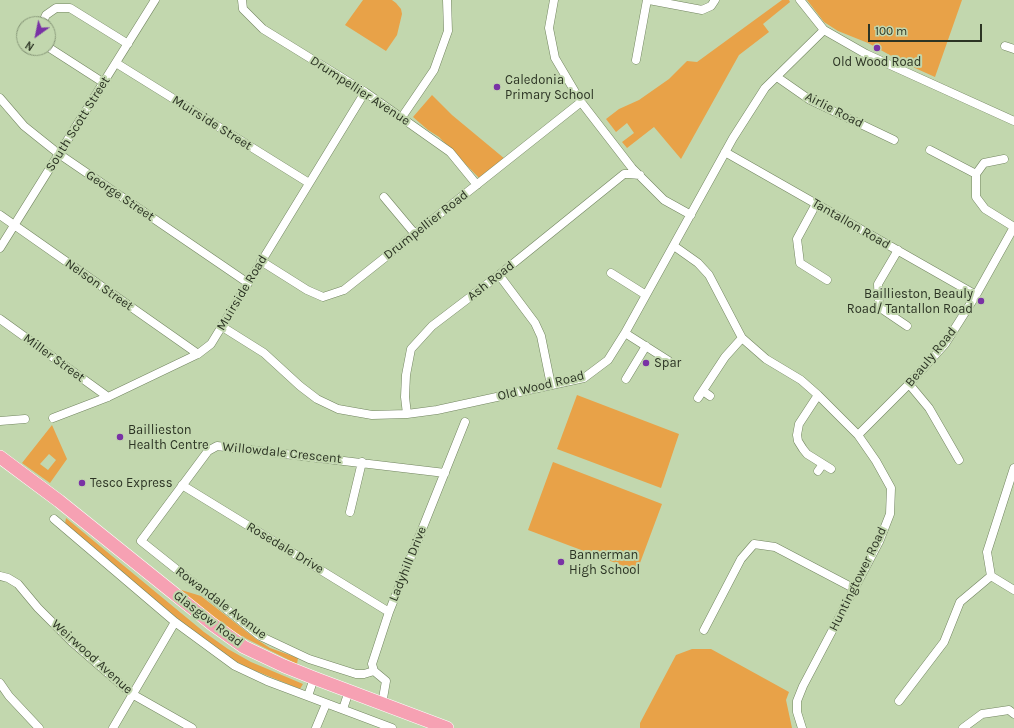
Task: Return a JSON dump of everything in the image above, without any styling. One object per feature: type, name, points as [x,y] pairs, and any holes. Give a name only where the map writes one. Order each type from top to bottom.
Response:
[{"type":"main road","name":"Glasgow Road","points":[[0,457],[59,501],[226,635],[244,647],[314,678],[446,728]]},
{"type":"street","name":"South Scott Street","points":[[0,248],[104,83],[154,0]]},
{"type":"street","name":"Drumpellier Avenue","points":[[242,0],[244,9],[263,29],[365,92],[402,117],[450,152],[477,185]]},
{"type":"street","points":[[402,117],[434,70],[448,31],[447,0]]},
{"type":"street","points":[[554,0],[549,28],[555,58],[582,102],[626,160],[664,200],[691,215]]},
{"type":"street","points":[[636,60],[648,0],[702,10],[711,6],[715,0]]},
{"type":"street","points":[[800,0],[824,30],[866,54],[1014,121]]},
{"type":"street","points":[[46,16],[56,8],[70,8],[128,44]]},
{"type":"street","name":"Old Wood Road","points":[[222,326],[264,353],[300,386],[317,399],[338,409],[372,415],[407,414],[437,410],[584,378],[608,360],[625,333],[725,152],[765,88],[824,30]]},
{"type":"street","points":[[1005,46],[1014,49]]},
{"type":"street","points":[[56,52],[104,83]]},
{"type":"street","name":"Muirside Street","points":[[116,63],[309,183]]},
{"type":"street","name":"Airlie Road","points":[[777,77],[810,100],[894,140]]},
{"type":"street","name":"Muirside Road","points":[[53,418],[108,397],[198,354],[211,344],[365,92]]},
{"type":"street","name":"George Street","points":[[0,98],[24,126],[59,154],[248,283]]},
{"type":"street","name":"Drumpellier Road","points":[[261,261],[307,290],[323,297],[344,290],[582,102]]},
{"type":"street","points":[[930,150],[976,174]]},
{"type":"street","name":"Tantallon Road","points":[[725,152],[976,295]]},
{"type":"street","points":[[1004,159],[984,163],[976,174],[976,196],[985,209],[1014,227]]},
{"type":"street","points":[[626,160],[624,174],[640,175]]},
{"type":"street","name":"Ash Road","points":[[407,414],[405,397],[406,375],[411,349],[432,326],[499,275],[624,174]]},
{"type":"street","points":[[384,197],[415,234]]},
{"type":"street","points":[[816,204],[797,239],[800,263],[827,280]]},
{"type":"street","name":"Nelson Street","points":[[0,215],[198,354]]},
{"type":"street","name":"Beauly Road","points":[[858,435],[909,384],[945,344],[976,295],[1014,227]]},
{"type":"street","name":"Huntingtower Road","points":[[674,246],[698,263],[709,275],[742,338],[766,359],[801,380],[858,435],[876,461],[891,488],[890,514],[879,542],[803,686],[797,701],[797,712],[802,728]]},
{"type":"street","points":[[898,250],[878,284],[879,307],[907,326]]},
{"type":"street","points":[[611,273],[646,295]]},
{"type":"street","points":[[499,275],[534,323],[541,336],[551,385]]},
{"type":"street","name":"Miller Street","points":[[0,319],[108,397]]},
{"type":"street","points":[[625,333],[669,361]]},
{"type":"street","points":[[704,395],[725,357],[742,338]]},
{"type":"street","points":[[626,379],[646,346]]},
{"type":"street","points":[[909,384],[929,408],[959,460]]},
{"type":"street","points":[[818,395],[799,424],[797,435],[798,441],[804,451],[821,467],[831,469]]},
{"type":"street","points":[[0,421],[25,419]]},
{"type":"street","name":"Ladyhill Drive","points":[[374,671],[372,664],[389,612],[465,422]]},
{"type":"street","name":"Willowdale Crescent","points":[[141,541],[208,452],[217,446],[445,473]]},
{"type":"street","points":[[350,512],[362,462]]},
{"type":"street","points":[[1014,468],[987,552],[991,576],[1014,590]]},
{"type":"street","name":"Rosedale Drive","points":[[182,485],[389,612]]},
{"type":"street","name":"Glasgow Road","points":[[54,519],[175,622],[235,666],[267,681],[392,728]]},
{"type":"street","name":"Rowandale Avenue","points":[[141,541],[260,636],[309,659],[356,674],[364,674],[374,671]]},
{"type":"street","points":[[704,630],[741,559],[754,544],[775,547],[855,589]]},
{"type":"street","name":"Weirwood Avenue","points":[[0,576],[8,578],[18,584],[38,608],[71,641],[132,694],[192,728]]},
{"type":"street","points":[[899,701],[944,642],[960,602],[991,576]]},
{"type":"street","points":[[112,728],[175,622]]},
{"type":"street","points":[[374,671],[386,681],[382,704]]},
{"type":"street","points":[[308,696],[314,678]]},
{"type":"street","points":[[0,682],[9,696],[39,728]]},
{"type":"street","points":[[342,709],[349,691]]},
{"type":"street","points":[[316,728],[326,704]]},
{"type":"street","points":[[964,728],[982,714],[1009,710],[1014,714]]},
{"type":"shaded area","points":[[363,0],[392,0],[401,9],[402,14],[397,35],[386,51],[345,25]]},
{"type":"shaded area","points":[[782,0],[789,0],[790,2],[763,24],[769,32],[739,55],[681,159],[654,127],[627,148],[622,142],[634,133],[627,123],[616,132],[606,119],[619,109],[639,100],[669,79],[687,61],[697,62]]},
{"type":"shaded area","points":[[807,0],[962,0],[935,77],[906,64],[868,43],[838,31],[824,22]]},
{"type":"shaded area","points":[[432,95],[452,115],[505,159],[480,179],[439,137],[413,117]]},
{"type":"shaded area","points":[[577,395],[679,434],[661,488],[557,449]]},
{"type":"shaded area","points":[[52,425],[67,459],[50,483],[22,463]],"holes":[[[49,454],[56,460],[48,470],[40,464]]]},
{"type":"shaded area","points":[[553,462],[662,504],[637,571],[528,530]]},
{"type":"shaded area","points":[[66,518],[204,632],[228,649],[251,662],[303,684],[300,689],[246,667],[218,651],[175,617],[65,524]]},
{"type":"shaded area","points":[[178,589],[201,596],[256,639],[270,648],[298,658],[297,664],[243,637],[218,622]]},
{"type":"shaded area","points":[[692,649],[711,649],[789,692],[786,700],[792,728],[640,728],[640,723],[676,655]]},
{"type":"place","name":"Old Wood Road","points":[[877,48]]},
{"type":"place","name":"Caledonia Primary School","points":[[497,87]]},
{"type":"place","name":"Baillieston, Beauly Road/ Tantallon Road","points":[[981,301]]},
{"type":"place","name":"Spar","points":[[646,363]]},
{"type":"place","name":"Baillieston Health Centre","points":[[120,437]]},
{"type":"place","name":"Tesco Express","points":[[82,483]]},
{"type":"place","name":"Bannerman High School","points":[[561,562]]}]
